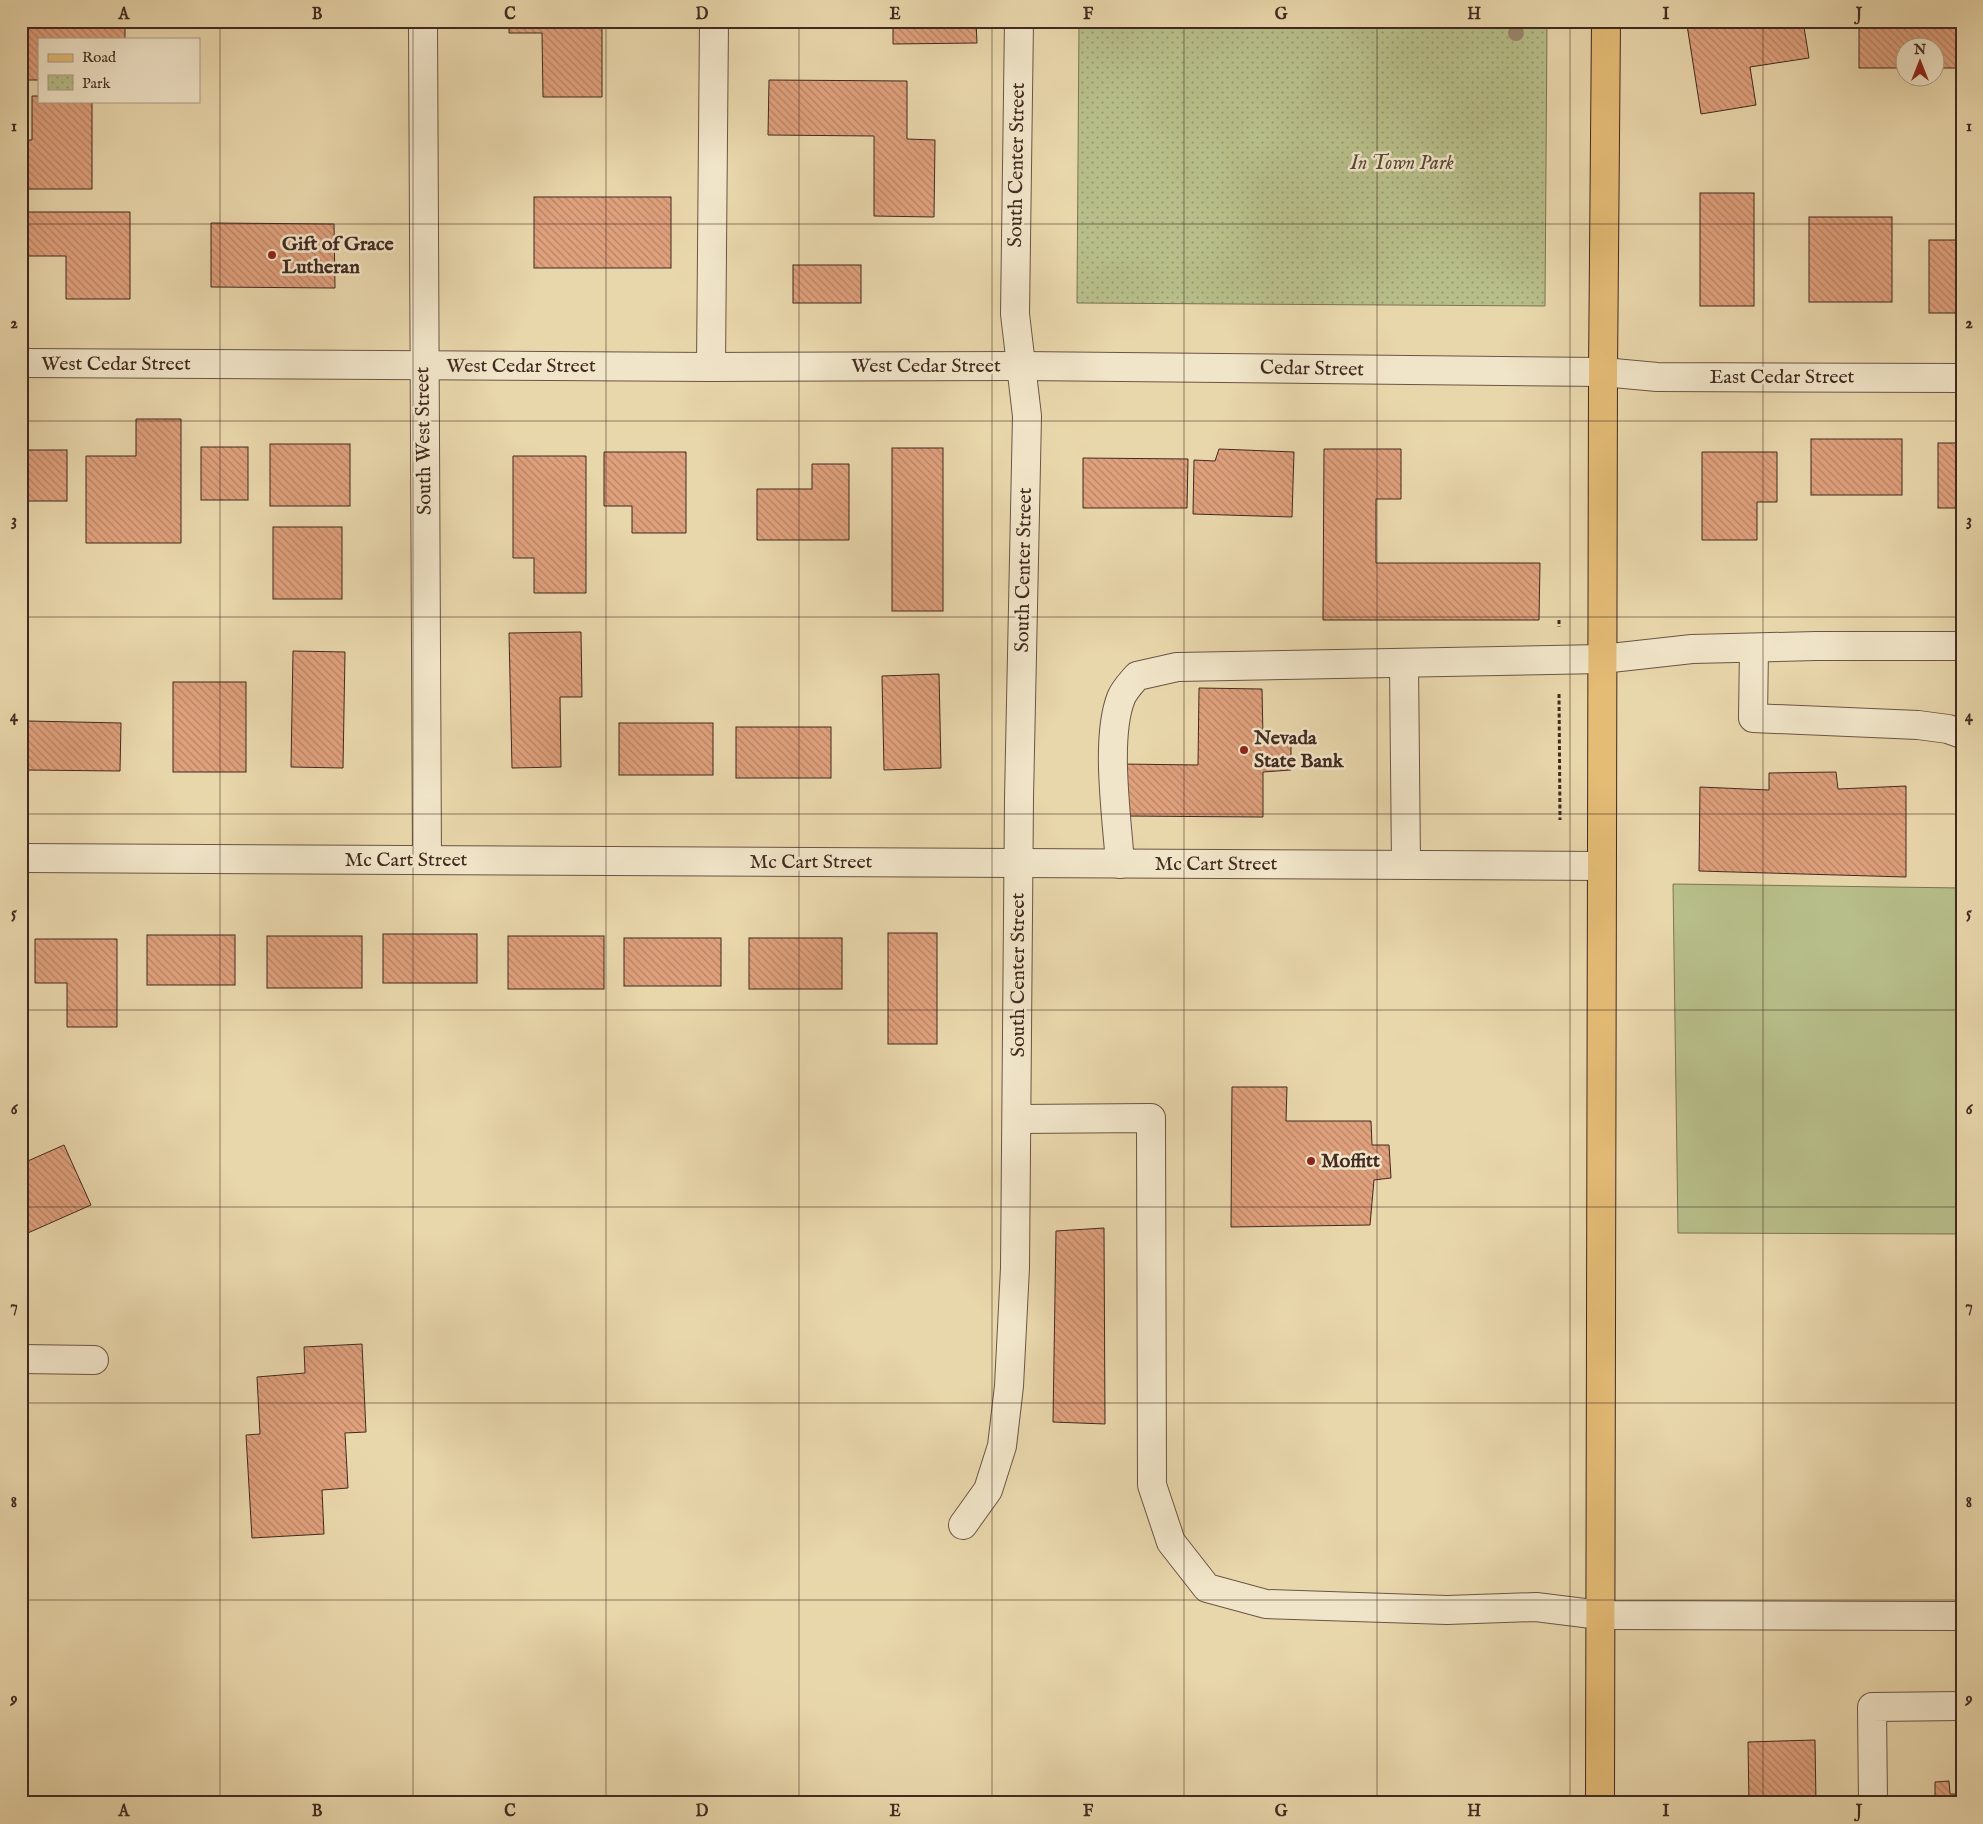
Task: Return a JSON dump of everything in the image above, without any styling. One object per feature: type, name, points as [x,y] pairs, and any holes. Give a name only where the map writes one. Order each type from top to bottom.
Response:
[{"type":"main road","points":[[1600,1803],[1601,866],[1606,21]]},
{"type":"street","name":"South West Street","points":[[423,21],[427,860]]},
{"type":"street","points":[[711,367],[714,21]]},
{"type":"street","name":"South Center Street","points":[[963,1525],[988,1490],[1002,1446],[1009,1386],[1015,1268],[1018,863],[1027,416],[1015,314],[1019,21]]},
{"type":"street","name":"West Cedar Street","points":[[21,363],[711,367],[1021,366]]},
{"type":"street","name":"Cedar Street","points":[[1021,366],[1603,372]]},
{"type":"street","name":"East Cedar Street","points":[[1603,372],[1658,377],[1962,378]]},
{"type":"street","points":[[1120,864],[1114,767],[1114,729],[1121,696],[1137,676],[1177,667],[1602,659],[1692,650],[1816,646],[1962,646]]},
{"type":"street","points":[[1754,648],[1753,718],[1918,725],[1948,729],[1962,734]]},
{"type":"street","points":[[1404,664],[1406,865]]},
{"type":"street","name":"Mc Cart Street","points":[[21,858],[1601,866]]},
{"type":"street","points":[[1017,1119],[1151,1118],[1152,1485],[1171,1542],[1207,1588],[1266,1604],[1447,1610],[1536,1607],[1600,1615],[1962,1616]]},
{"type":"street","points":[[21,1360],[94,1360]]},
{"type":"street","points":[[1872,1803],[1872,1707],[1962,1706]]},
{"type":"path","points":[[1559,620],[1560,820]]},
{"type":"green space","name":"In Town Park","points":[[1079,21],[1547,21],[1545,306],[1077,303]]},
{"type":"green space","points":[[1673,884],[1962,888],[1962,1234],[1678,1233]]},
{"type":"building","points":[[21,21],[125,21],[125,38],[38,38],[38,80],[21,80]]},
{"type":"building","points":[[509,21],[602,21],[602,97],[543,97],[542,33],[509,33]]},
{"type":"building","points":[[893,21],[976,21],[977,43],[893,44]]},
{"type":"building","points":[[1712,21],[1803,21],[1809,58],[1750,67],[1756,105],[1701,114],[1687,25]]},
{"type":"building","points":[[1859,21],[1962,21],[1962,68],[1946,68],[1946,38],[1896,38],[1896,68],[1859,68]]},
{"type":"building","points":[[769,80],[907,81],[907,139],[935,140],[934,217],[874,216],[874,136],[768,135]]},
{"type":"building","points":[[32,96],[38,96],[38,102],[92,102],[92,189],[21,189],[21,140],[32,140]]},
{"type":"building","points":[[1700,193],[1754,193],[1754,306],[1700,306]]},
{"type":"building","points":[[534,197],[671,197],[671,268],[534,268]]},
{"type":"building","points":[[21,212],[130,212],[130,299],[66,299],[66,256],[21,256]]},
{"type":"building","points":[[1809,217],[1892,217],[1892,302],[1809,302]]},
{"type":"building","name":"Gift of Grace Lutheran","points":[[211,223],[334,224],[335,288],[211,287]]},
{"type":"building","points":[[1929,240],[1962,240],[1962,313],[1929,313]]},
{"type":"building","points":[[793,265],[861,265],[861,303],[793,303]]},
{"type":"building","points":[[136,419],[181,419],[181,543],[86,543],[86,456],[136,456]]},
{"type":"building","points":[[1811,439],[1902,439],[1902,495],[1811,495]]},
{"type":"building","points":[[1938,443],[1962,443],[1962,508],[1938,508]]},
{"type":"building","points":[[270,444],[350,444],[350,506],[270,506]]},
{"type":"building","points":[[201,447],[248,447],[248,500],[201,500]]},
{"type":"building","points":[[892,448],[943,448],[943,611],[892,611]]},
{"type":"building","points":[[1219,449],[1294,452],[1292,517],[1193,514],[1194,460],[1215,461]]},
{"type":"building","points":[[1324,449],[1401,449],[1401,499],[1376,499],[1376,563],[1540,563],[1539,620],[1323,620]]},
{"type":"building","points":[[21,450],[67,450],[67,501],[21,501]]},
{"type":"building","points":[[604,452],[686,452],[686,533],[632,533],[632,506],[604,506]]},
{"type":"building","points":[[1702,452],[1777,452],[1777,502],[1757,502],[1757,540],[1702,540]]},
{"type":"building","points":[[513,456],[586,456],[586,593],[534,593],[534,558],[513,558]]},
{"type":"building","points":[[1083,458],[1188,459],[1187,508],[1083,508]]},
{"type":"building","points":[[812,464],[849,464],[849,540],[757,540],[757,489],[812,489]]},
{"type":"building","points":[[273,527],[342,527],[342,599],[273,599]]},
{"type":"building","points":[[581,632],[582,697],[560,697],[561,767],[512,768],[509,633]]},
{"type":"building","points":[[293,651],[345,652],[343,768],[291,767]]},
{"type":"building","points":[[939,674],[941,768],[884,770],[882,676]]},
{"type":"building","points":[[173,682],[246,682],[246,772],[173,772]]},
{"type":"building","name":"Nevada State Bank","points":[[1199,688],[1262,689],[1263,737],[1291,736],[1291,770],[1263,772],[1263,817],[1123,816],[1121,764],[1198,765]]},
{"type":"building","points":[[28,721],[121,723],[120,771],[27,770]]},
{"type":"building","points":[[619,723],[713,723],[713,775],[619,775]]},
{"type":"building","points":[[736,727],[831,727],[831,778],[736,778]]},
{"type":"building","points":[[1836,772],[1838,789],[1906,786],[1906,877],[1699,871],[1700,787],[1769,790],[1769,773]]},
{"type":"building","points":[[888,933],[937,933],[937,1044],[888,1044]]},
{"type":"building","points":[[383,934],[477,934],[477,983],[383,983]]},
{"type":"building","points":[[147,935],[235,935],[235,985],[147,985]]},
{"type":"building","points":[[267,936],[362,936],[362,988],[267,988]]},
{"type":"building","points":[[508,936],[604,936],[604,989],[508,989]]},
{"type":"building","points":[[624,938],[721,938],[721,986],[624,986]]},
{"type":"building","points":[[749,938],[842,938],[842,989],[749,989]]},
{"type":"building","points":[[35,939],[117,939],[117,1027],[67,1027],[67,983],[35,983]]},
{"type":"building","name":"Moffitt","points":[[1232,1087],[1287,1087],[1286,1121],[1371,1121],[1372,1145],[1389,1145],[1391,1178],[1374,1180],[1370,1225],[1231,1227]]},
{"type":"building","points":[[64,1145],[91,1205],[21,1236],[21,1164]]},
{"type":"building","points":[[1104,1228],[1105,1424],[1053,1422],[1056,1231]]},
{"type":"building","points":[[362,1344],[366,1432],[345,1433],[348,1488],[322,1490],[324,1534],[252,1538],[246,1435],[260,1434],[257,1377],[305,1373],[304,1347]]},
{"type":"building","points":[[1815,1740],[1816,1803],[1749,1803],[1748,1742]]},
{"type":"building","points":[[1949,1781],[1950,1794],[1962,1794],[1962,1803],[1935,1803],[1935,1782]]},
{"type":"place","name":"Gift of Grace Lutheran","points":[[272,255]]},
{"type":"place","name":"Nevada State Bank","points":[[1244,750]]},
{"type":"place","name":"Moffitt","points":[[1311,1161]]}]
